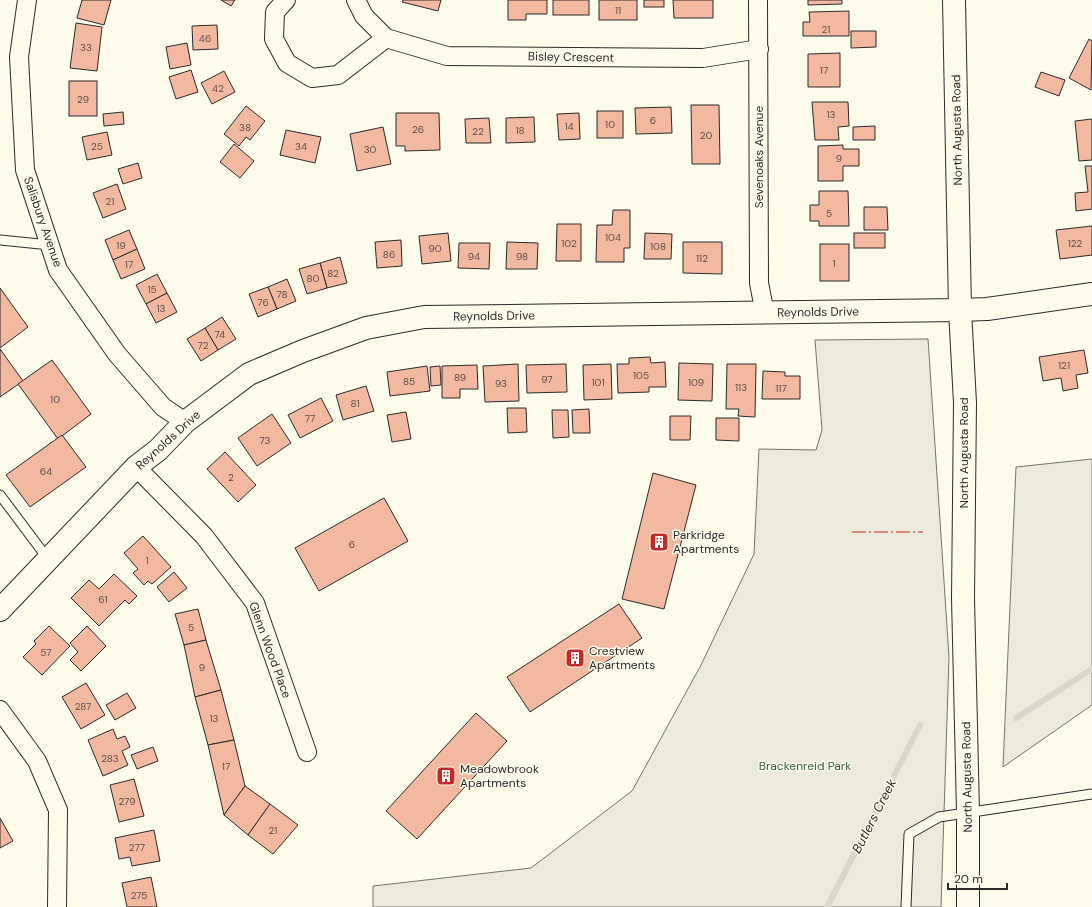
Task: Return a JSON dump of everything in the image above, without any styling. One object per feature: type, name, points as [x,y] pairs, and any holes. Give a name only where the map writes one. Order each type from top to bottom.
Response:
[{"type":"street","name":"Salisbury Avenue","points":[[28,0],[19,57],[25,170],[58,270],[117,354],[163,407],[185,422]]},
{"type":"street","points":[[286,0],[275,12],[274,39],[287,63],[312,78],[338,75],[386,38]]},
{"type":"street","name":"Bisley Crescent","points":[[356,0],[364,16],[386,38],[447,56],[703,58],[759,49]]},
{"type":"street","name":"Sevenoaks Avenue","points":[[758,0],[758,283],[765,314]]},
{"type":"street","name":"North Augusta Road","points":[[954,0],[960,310],[965,403],[963,598],[968,812],[968,907]]},
{"type":"street","name":"Reynolds Drive","points":[[0,610],[136,467],[158,450],[185,422],[250,374],[303,351],[366,328],[424,317],[765,314],[987,309],[1092,294]]},
{"type":"street","name":"Glenn Wood Place","points":[[136,467],[204,536],[255,603],[307,752]]},
{"type":"street","points":[[0,710],[37,761],[58,810],[57,907]]},
{"type":"lane","points":[[0,240],[50,245]]},
{"type":"lane","points":[[0,495],[49,560]]},
{"type":"lane","points":[[906,907],[909,834],[940,817],[1092,794]]},
{"type":"green space","name":"Brackenreid Park","points":[[928,339],[949,657],[941,907],[373,907],[373,886],[531,868],[632,791],[701,665],[754,554],[759,449],[816,450],[822,430],[815,340]]},
{"type":"green space","points":[[1092,459],[1092,705],[1003,767],[1016,467]]},
{"type":"building","points":[[82,0],[111,0],[104,25],[77,18]]},
{"type":"building","points":[[221,0],[235,0],[231,6]]},
{"type":"building","points":[[403,0],[441,0],[438,11],[402,2]]},
{"type":"building","points":[[508,0],[547,0],[547,14],[526,14],[526,20],[508,20]]},
{"type":"building","points":[[553,0],[589,0],[589,15],[553,15]]},
{"type":"building","points":[[599,0],[637,0],[637,20],[599,20]]},
{"type":"building","points":[[644,0],[664,0],[664,7],[644,7]]},
{"type":"building","points":[[673,0],[713,0],[713,18],[674,18]]},
{"type":"building","points":[[808,0],[842,0],[842,4],[808,5]]},
{"type":"building","points":[[849,11],[849,36],[803,36],[803,22],[810,22],[809,12]]},
{"type":"building","points":[[76,23],[102,27],[97,71],[70,68]]},
{"type":"building","points":[[217,25],[218,49],[193,50],[192,26]]},
{"type":"building","points":[[851,31],[876,31],[876,47],[851,48]]},
{"type":"building","points":[[1089,39],[1092,41],[1091,90],[1069,78]]},
{"type":"building","points":[[187,43],[191,65],[170,69],[166,47]]},
{"type":"building","points":[[840,53],[840,87],[808,87],[808,54]]},
{"type":"building","points":[[191,70],[198,92],[176,99],[169,77]]},
{"type":"building","points":[[224,71],[235,92],[212,104],[201,83]]},
{"type":"building","points":[[1041,72],[1065,80],[1059,96],[1035,87]]},
{"type":"building","points":[[69,81],[97,81],[97,116],[69,116]]},
{"type":"building","points":[[812,102],[848,102],[849,126],[838,127],[839,140],[815,140]]},
{"type":"building","points":[[691,105],[719,105],[720,164],[692,164]]},
{"type":"building","points":[[246,106],[265,121],[250,140],[246,137],[239,146],[224,134]]},
{"type":"building","points":[[671,107],[672,133],[636,134],[635,108]]},
{"type":"building","points":[[597,111],[623,111],[623,138],[597,138]]},
{"type":"building","points":[[123,112],[124,124],[104,126],[103,114]]},
{"type":"building","points":[[396,113],[439,113],[440,150],[405,151],[405,146],[396,146]]},
{"type":"building","points":[[579,113],[580,139],[559,140],[557,114]]},
{"type":"building","points":[[534,117],[535,142],[506,143],[506,118]]},
{"type":"building","points":[[489,118],[491,143],[466,143],[465,119]]},
{"type":"building","points":[[1092,119],[1092,160],[1079,161],[1075,121]]},
{"type":"building","points":[[875,126],[875,140],[853,140],[853,127]]},
{"type":"building","points":[[383,127],[391,164],[357,171],[350,134]]},
{"type":"building","points":[[286,130],[321,137],[315,163],[280,155]]},
{"type":"building","points":[[107,132],[112,155],[87,160],[82,137]]},
{"type":"building","points":[[234,144],[254,161],[240,178],[220,162]]},
{"type":"building","points":[[843,145],[843,149],[859,149],[859,166],[843,166],[843,181],[818,181],[818,146]]},
{"type":"building","points":[[138,163],[142,178],[123,184],[118,169]]},
{"type":"building","points":[[1085,166],[1092,166],[1092,209],[1076,211],[1075,193],[1088,192]]},
{"type":"building","points":[[117,184],[126,209],[103,218],[93,193]]},
{"type":"building","points":[[819,191],[848,191],[849,226],[819,226],[819,221],[810,221],[810,205],[819,205]]},
{"type":"building","points":[[864,207],[887,207],[888,230],[864,230]]},
{"type":"building","points":[[613,210],[630,210],[630,248],[624,248],[624,262],[596,262],[597,225],[612,225]]},
{"type":"building","points":[[557,224],[581,224],[581,261],[556,261]]},
{"type":"building","points":[[1092,226],[1092,255],[1060,259],[1056,230]]},
{"type":"building","points":[[129,230],[137,249],[113,260],[105,240]]},
{"type":"building","points":[[448,233],[451,261],[422,264],[419,236]]},
{"type":"building","points":[[645,233],[672,234],[671,259],[644,259]]},
{"type":"building","points":[[854,233],[885,233],[885,248],[854,248]]},
{"type":"building","points":[[401,240],[402,266],[377,268],[375,242]]},
{"type":"building","points":[[507,242],[538,243],[537,269],[506,269]]},
{"type":"building","points":[[683,242],[722,242],[722,274],[683,273]]},
{"type":"building","points":[[459,243],[490,243],[489,269],[458,268]]},
{"type":"building","points":[[820,244],[849,244],[849,281],[820,281]]},
{"type":"building","points":[[137,249],[145,269],[121,279],[113,260]]},
{"type":"building","points":[[340,257],[347,283],[327,288],[320,263]]},
{"type":"building","points":[[320,263],[327,288],[307,294],[299,269]]},
{"type":"building","points":[[157,274],[167,293],[146,304],[136,285]]},
{"type":"building","points":[[287,279],[296,301],[277,309],[268,287]]},
{"type":"building","points":[[268,287],[277,309],[258,317],[249,294]]},
{"type":"building","points":[[0,288],[28,327],[0,348]]},
{"type":"building","points":[[167,293],[177,312],[156,323],[146,304]]},
{"type":"building","points":[[222,317],[236,339],[218,350],[205,328]]},
{"type":"building","points":[[205,328],[218,350],[201,361],[187,339]]},
{"type":"building","points":[[0,349],[23,381],[0,397]]},
{"type":"building","points":[[1084,350],[1088,373],[1076,375],[1078,388],[1063,391],[1061,378],[1043,381],[1039,357]]},
{"type":"building","points":[[650,357],[651,363],[665,362],[666,387],[649,387],[649,392],[618,393],[617,364],[629,364],[629,358]]},
{"type":"building","points":[[52,360],[91,414],[58,439],[18,384]]},
{"type":"building","points":[[679,363],[713,364],[712,401],[678,400]]},
{"type":"building","points":[[518,364],[519,401],[485,402],[483,366]]},
{"type":"building","points":[[566,364],[567,392],[527,393],[526,365]]},
{"type":"building","points":[[611,364],[612,399],[584,400],[583,365]]},
{"type":"building","points":[[727,364],[756,364],[755,417],[738,416],[739,409],[726,409]]},
{"type":"building","points":[[477,365],[478,389],[460,389],[460,398],[442,398],[442,366]]},
{"type":"building","points":[[427,366],[430,391],[390,396],[387,372]]},
{"type":"building","points":[[440,366],[441,385],[431,386],[430,367]]},
{"type":"building","points":[[763,371],[785,372],[785,376],[800,376],[800,399],[762,399]]},
{"type":"building","points":[[366,386],[374,411],[343,420],[336,395]]},
{"type":"building","points":[[321,398],[333,421],[300,438],[288,415]]},
{"type":"building","points":[[507,408],[526,408],[527,432],[508,433]]},
{"type":"building","points":[[589,409],[590,433],[573,433],[572,410]]},
{"type":"building","points":[[552,410],[568,410],[569,437],[553,438]]},
{"type":"building","points":[[406,412],[411,439],[392,442],[387,415]]},
{"type":"building","points":[[272,414],[291,443],[257,466],[238,438]]},
{"type":"building","points":[[670,416],[691,416],[690,440],[670,440]]},
{"type":"building","points":[[716,418],[739,418],[739,441],[716,440]]},
{"type":"building","points":[[62,435],[86,467],[30,507],[6,475]]},
{"type":"building","points":[[225,452],[256,485],[238,502],[207,469]]},
{"type":"building","name":"Parkridge Apartments","points":[[653,473],[696,485],[664,609],[622,599]]},
{"type":"building","points":[[384,498],[408,541],[319,591],[295,548]]},
{"type":"building","points":[[143,536],[171,567],[152,584],[148,581],[144,585],[133,573],[138,569],[124,553]]},
{"type":"building","points":[[174,572],[187,588],[169,602],[157,587]]},
{"type":"building","points":[[114,574],[137,596],[129,604],[125,600],[99,626],[71,598],[89,580],[99,589]]},
{"type":"building","name":"Crestview Apartments","points":[[619,604],[642,638],[530,712],[507,677]]},
{"type":"building","points":[[198,609],[206,640],[184,645],[175,614]]},
{"type":"building","points":[[49,626],[70,646],[42,675],[23,657],[36,644],[34,641]]},
{"type":"building","points":[[87,626],[106,646],[81,671],[70,660],[78,652],[70,643]]},
{"type":"building","points":[[206,640],[221,690],[195,697],[184,645]]},
{"type":"building","points":[[86,683],[105,715],[81,729],[62,697]]},
{"type":"building","points":[[221,690],[234,740],[208,745],[195,697]]},
{"type":"building","points":[[127,693],[136,708],[115,720],[106,705]]},
{"type":"building","name":"Meadowbrook Apartments","points":[[476,713],[507,741],[417,839],[386,811]]},
{"type":"building","points":[[113,729],[117,739],[125,736],[130,747],[122,751],[128,765],[103,776],[88,740]]},
{"type":"building","points":[[234,740],[245,786],[224,815],[208,745]]},
{"type":"building","points":[[153,747],[158,761],[137,769],[131,755]]},
{"type":"building","points":[[134,779],[144,816],[119,822],[110,785]]},
{"type":"building","points":[[245,786],[270,804],[248,835],[224,815]]},
{"type":"building","points":[[270,804],[298,825],[273,854],[248,835]]},
{"type":"building","points":[[0,818],[13,841],[0,848]]},
{"type":"building","points":[[154,830],[160,861],[132,866],[130,857],[119,859],[115,838]]},
{"type":"building","points":[[151,877],[157,907],[127,907],[122,883]]},
{"type":"waterway","name":"Butlers Creek","points":[[1016,718],[1092,669]]},
{"type":"waterway","name":"Butlers Creek","points":[[827,907],[920,725]]},
{"type":"power","points":[[852,532],[923,532]]},
{"type":"place","name":"Parkridge Apartments","points":[[659,542]]},
{"type":"place","name":"Crestview Apartments","points":[[575,658]]},
{"type":"place","name":"Meadowbrook Apartments","points":[[446,776]]}]
